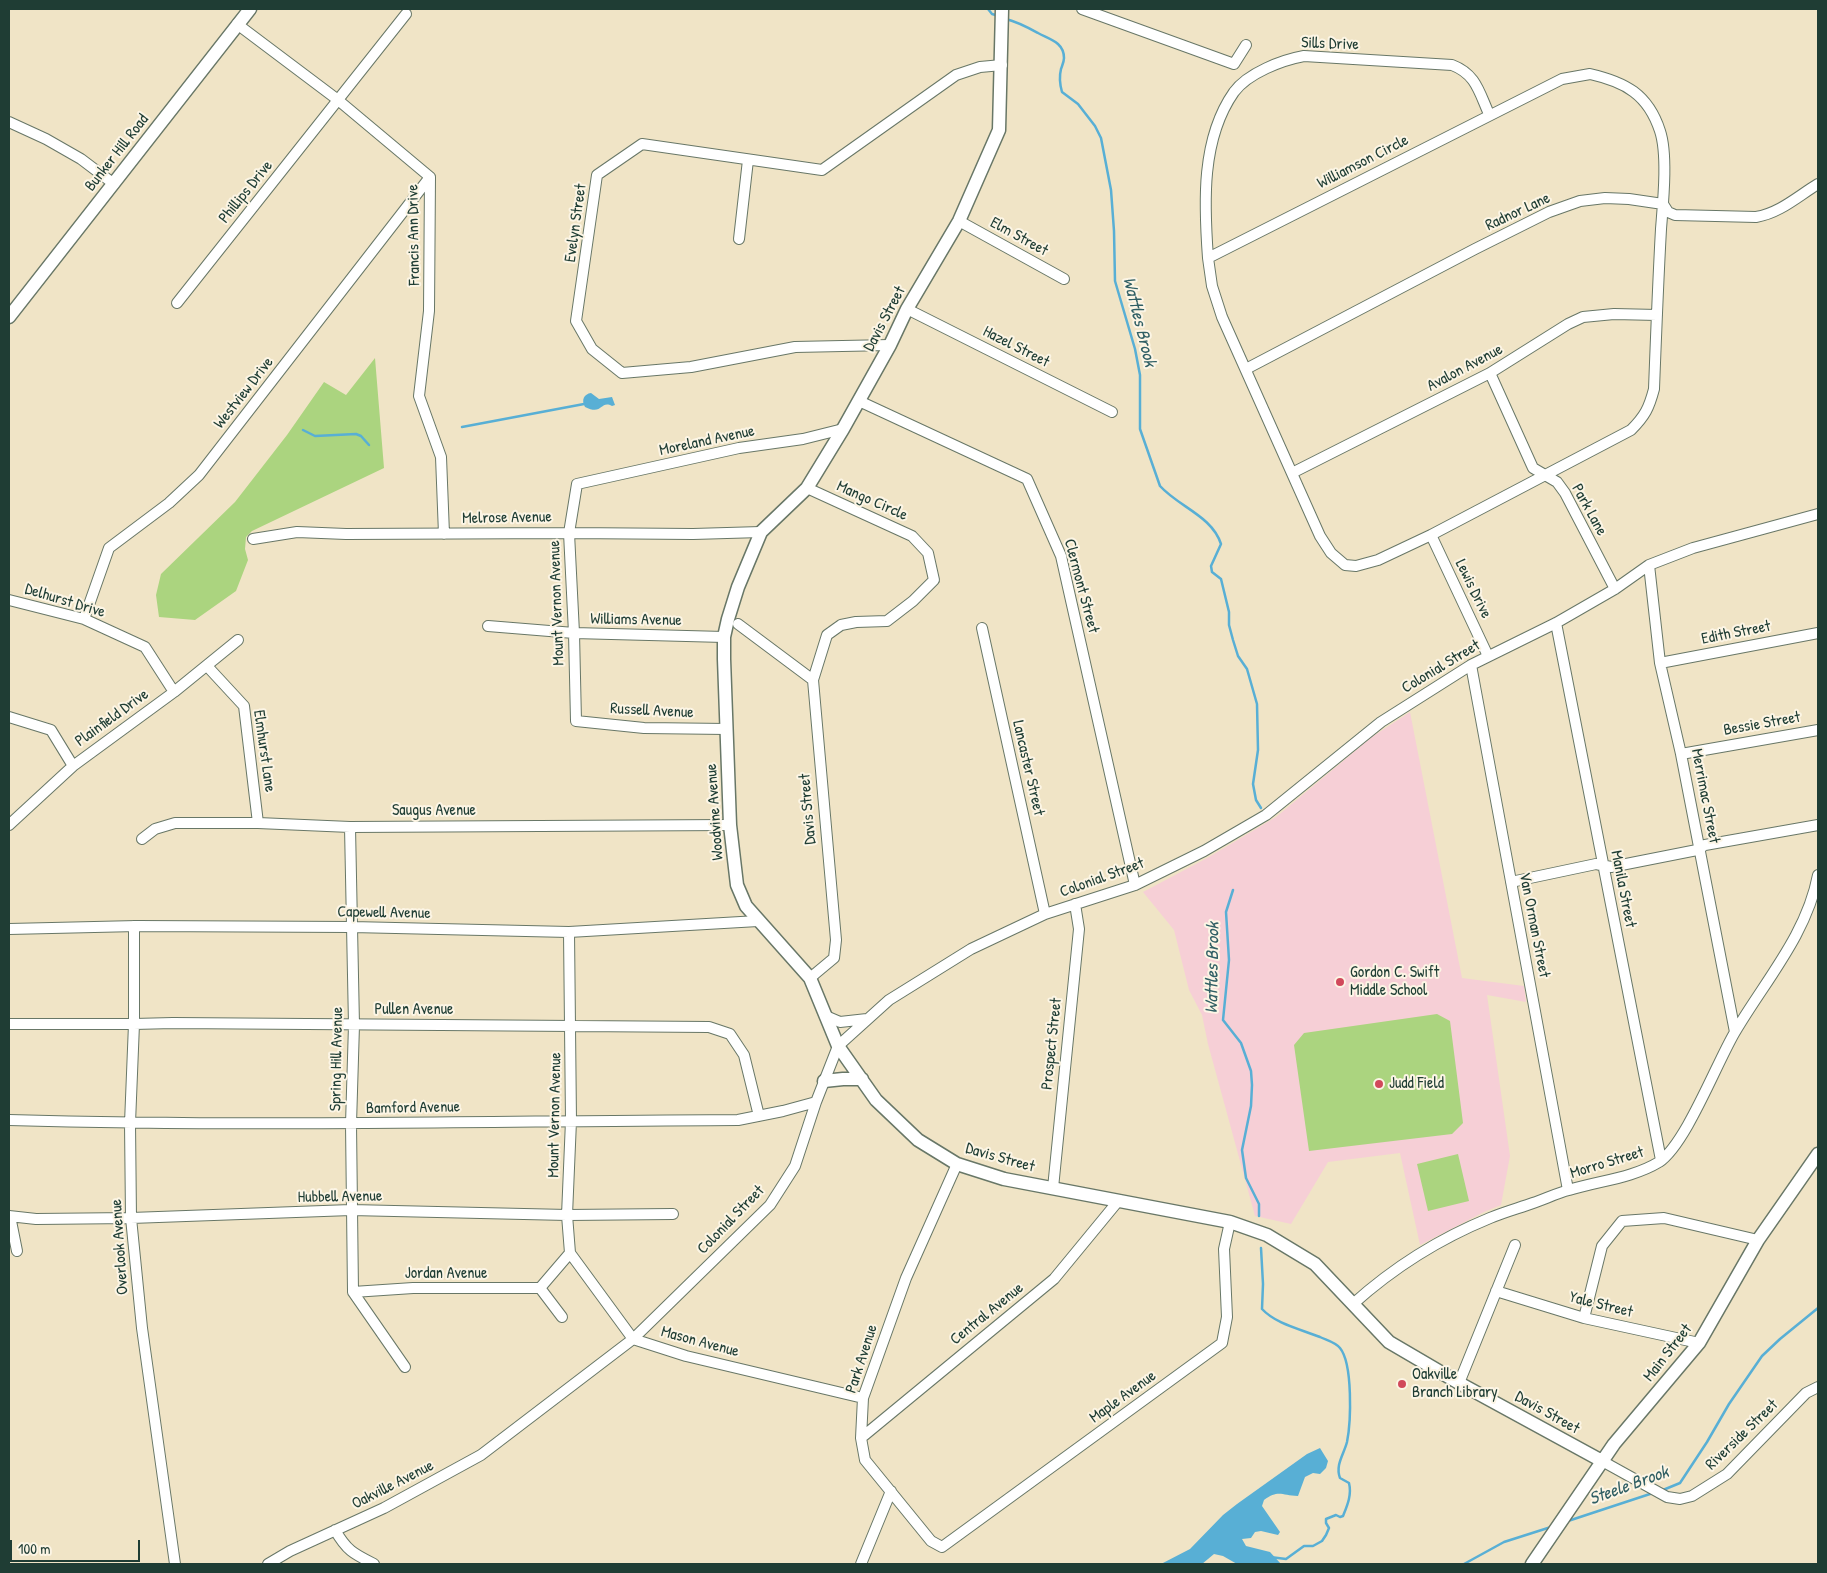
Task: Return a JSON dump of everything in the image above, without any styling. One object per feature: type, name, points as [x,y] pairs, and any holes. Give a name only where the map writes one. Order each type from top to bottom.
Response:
[{"type":"main road","name":"Bunker Hill Road","points":[[9,317],[250,9]]},
{"type":"main road","name":"Davis Street","points":[[733,621],[738,587],[761,532],[807,488],[843,430],[890,345],[907,309],[960,221],[999,130],[1002,9]]},
{"type":"main road","name":"Woodvine Avenue","points":[[733,621],[724,637],[724,659],[730,825],[737,885],[746,906],[810,978]]},
{"type":"main road","name":"Davis Street","points":[[810,978],[838,1046],[876,1100],[918,1140],[957,1164],[1004,1179],[1230,1222],[1267,1235],[1315,1264],[1390,1342],[1458,1383],[1602,1461]]},
{"type":"main road","points":[[824,1081],[843,1078],[862,1079]]},
{"type":"main road","name":"Main Street","points":[[1532,1564],[1549,1542],[1602,1461],[1699,1343],[1758,1240],[1818,1154]]},
{"type":"street","points":[[1082,9],[1234,64],[1246,45]]},
{"type":"street","name":"Phillips Drive","points":[[177,303],[406,14]]},
{"type":"street","name":"Francis Ann Drive","points":[[237,24],[338,100],[430,177],[429,311],[419,396],[441,457],[444,534]]},
{"type":"street","name":"Sills Drive","points":[[1208,258],[1206,227],[1207,170],[1214,138],[1222,115],[1235,91],[1250,78],[1268,68],[1287,59],[1304,56],[1452,65],[1464,70],[1471,77],[1489,114]]},
{"type":"street","name":"Evelyn Street","points":[[890,345],[795,347],[691,367],[622,373],[592,348],[576,321],[597,175],[642,144],[822,170],[956,75],[980,67],[1002,65]]},
{"type":"street","name":"Williamson Circle","points":[[1590,74],[1614,80],[1632,89],[1644,101],[1660,131],[1663,148],[1663,204],[1654,389],[1648,410],[1631,430],[1431,535],[1378,560],[1356,566],[1345,565],[1331,553],[1320,536],[1292,474],[1222,317],[1212,286],[1208,258],[1489,114],[1562,78],[1590,74]]},
{"type":"street","points":[[9,122],[46,139],[81,159],[114,184]]},
{"type":"street","points":[[739,239],[748,160]]},
{"type":"street","name":"Westview Drive","points":[[84,619],[109,548],[169,503],[199,475],[430,177]]},
{"type":"street","name":"Radnor Lane","points":[[1246,369],[1475,249],[1549,212],[1580,200],[1605,198],[1663,204],[1668,212],[1675,215],[1756,217],[1768,215],[1776,211],[1818,184]]},
{"type":"street","name":"Elm Street","points":[[960,221],[1064,279]]},
{"type":"street","name":"Hazel Street","points":[[907,309],[1112,412]]},
{"type":"street","name":"Avalon Avenue","points":[[1292,474],[1490,373],[1568,324],[1584,317],[1614,314],[1657,315]]},
{"type":"street","name":"Park Lane","points":[[1490,373],[1533,468],[1557,482],[1565,493],[1615,589]]},
{"type":"street","name":"Clermont Street","points":[[859,401],[1027,479],[1061,556],[1135,885]]},
{"type":"street","name":"Moreland Avenue","points":[[577,484],[739,448],[803,439],[843,430]]},
{"type":"street","name":"Mount Vernon Avenue","points":[[576,722],[569,532],[577,484]]},
{"type":"street","name":"Mango Circle","points":[[807,488],[912,536],[928,553],[934,580],[914,602],[887,621],[856,622],[841,625],[826,634],[813,680]]},
{"type":"street","name":"Colonial Street","points":[[526,1421],[633,1339],[770,1205],[795,1166],[816,1102],[838,1046],[889,1000],[971,948],[1045,914],[1135,885],[1204,851],[1266,815],[1381,722],[1471,665],[1556,622],[1615,589],[1649,565],[1693,548],[1818,514]]},
{"type":"street","name":"Melrose Avenue","points":[[253,539],[297,532],[444,534],[569,532],[694,534],[761,532]]},
{"type":"street","name":"Lewis Drive","points":[[1431,535],[1488,656]]},
{"type":"street","name":"Merrimac Street","points":[[1649,565],[1660,663],[1681,754],[1735,1032]]},
{"type":"street","name":"Delhurst Drive","points":[[9,600],[84,619],[145,647],[174,692]]},
{"type":"street","points":[[733,621],[813,680]]},
{"type":"street","name":"Manila Street","points":[[1556,622],[1661,1160]]},
{"type":"street","name":"Williams Avenue","points":[[488,626],[574,633],[724,637]]},
{"type":"street","name":"Lancaster Street","points":[[982,628],[1045,914]]},
{"type":"street","name":"Edith Street","points":[[1660,663],[1818,633]]},
{"type":"street","name":"Plainfield Drive","points":[[9,826],[73,766],[174,692],[238,640]]},
{"type":"street","name":"Van Orman Street","points":[[1471,665],[1568,1190]]},
{"type":"street","name":"Elmhurst Lane","points":[[207,666],[244,706],[258,823]]},
{"type":"street","name":"Davis Street","points":[[810,978],[834,958],[836,940],[813,680]]},
{"type":"street","points":[[9,717],[51,730],[73,766]]},
{"type":"street","name":"Russell Avenue","points":[[576,722],[644,728],[727,729]]},
{"type":"street","name":"Bessie Street","points":[[1681,754],[1818,730]]},
{"type":"street","name":"Saugus Avenue","points":[[142,839],[155,829],[170,824],[258,823],[350,827],[730,825]]},
{"type":"street","points":[[1511,882],[1596,864],[1611,867],[1697,850],[1705,844],[1818,825]]},
{"type":"street","name":"Spring Hill Avenue","points":[[350,827],[354,1025],[351,1124],[353,1292]]},
{"type":"street","name":"Morro Street","points":[[1353,1304],[1374,1284],[1423,1252],[1457,1233],[1491,1218],[1568,1190],[1645,1170],[1661,1160],[1670,1151],[1685,1129],[1735,1032],[1763,990],[1804,919],[1815,890],[1818,875]]},
{"type":"street","name":"Prospect Street","points":[[1053,1188],[1079,929],[1075,904]]},
{"type":"street","name":"Capewell Avenue","points":[[9,929],[134,926],[352,927],[569,932],[758,921]]},
{"type":"street","name":"Overlook Avenue","points":[[134,926],[134,1024],[130,1123],[131,1218],[142,1328],[175,1564]]},
{"type":"street","name":"Mount Vernon Avenue","points":[[569,932],[571,1120],[567,1215],[570,1253]]},
{"type":"street","points":[[826,1016],[840,1022],[867,1020]]},
{"type":"street","name":"Pullen Avenue","points":[[9,1024],[709,1026],[730,1034],[744,1055],[759,1116]]},
{"type":"street","name":"Bamford Avenue","points":[[9,1120],[130,1123],[351,1124],[571,1120],[738,1120],[816,1102]]},
{"type":"street","name":"Park Avenue","points":[[942,1547],[931,1541],[865,1460],[861,1438],[863,1398],[906,1278],[957,1164]]},
{"type":"street","name":"Central Avenue","points":[[861,1438],[1054,1279],[1118,1200]]},
{"type":"street","name":"Hubbell Avenue","points":[[9,1216],[36,1219],[131,1218],[351,1210],[567,1215],[673,1214]]},
{"type":"street","points":[[9,1216],[17,1251]]},
{"type":"street","points":[[1584,1318],[1602,1246],[1622,1221],[1664,1218],[1758,1240]]},
{"type":"street","name":"Maple Avenue","points":[[942,1547],[1222,1343],[1227,1317],[1224,1249],[1230,1222]]},
{"type":"street","points":[[1458,1383],[1515,1245]]},
{"type":"street","points":[[562,1317],[540,1288],[570,1253],[633,1339]]},
{"type":"street","name":"Jordan Avenue","points":[[353,1292],[413,1288],[540,1288]]},
{"type":"street","name":"Yale Street","points":[[1496,1291],[1584,1318],[1699,1343]]},
{"type":"street","points":[[353,1292],[405,1366]]},
{"type":"street","name":"Mason Avenue","points":[[633,1339],[686,1356],[863,1398]]},
{"type":"street","name":"Riverside Street","points":[[1602,1461],[1667,1497],[1680,1499],[1692,1496],[1726,1474],[1806,1393],[1818,1387]]},
{"type":"street","name":"Oakville Avenue","points":[[268,1564],[290,1551],[384,1508],[473,1460],[526,1421]]},
{"type":"street","points":[[862,1564],[892,1491]]},
{"type":"street","points":[[335,1530],[344,1546],[374,1564]]},
{"type":"shaded area","name":"Gordon C. Swift Middle School","points":[[1410,712],[1462,978],[1524,986],[1526,1002],[1487,995],[1510,1156],[1501,1205],[1420,1245],[1400,1153],[1328,1162],[1291,1224],[1255,1216],[1208,1044],[1202,1015],[1189,990],[1174,930],[1143,892],[1209,857],[1276,817],[1372,737]]},
{"type":"green space","points":[[375,358],[384,468],[252,531],[246,537],[245,549],[248,560],[236,591],[195,620],[159,617],[156,595],[161,574],[235,502],[287,435],[324,382],[346,395]]},
{"type":"green space","name":"Judd Field","points":[[1437,1014],[1450,1021],[1463,1123],[1452,1134],[1309,1151],[1294,1045],[1304,1033]]},
{"type":"green space","points":[[1458,1154],[1469,1201],[1428,1211],[1417,1164]]},
{"type":"water","points":[[591,393],[599,399],[612,397],[615,405],[605,405],[595,410],[585,407],[584,398]]},
{"type":"water","points":[[1320,1448],[1328,1461],[1326,1468],[1320,1474],[1313,1473],[1305,1477],[1298,1496],[1277,1494],[1264,1500],[1262,1506],[1280,1532],[1278,1535],[1261,1531],[1255,1532],[1251,1538],[1242,1539],[1246,1546],[1270,1552],[1281,1564],[1237,1564],[1223,1556],[1214,1554],[1202,1564],[1161,1564],[1190,1549],[1223,1515],[1237,1504],[1307,1454]]},
{"type":"waterway","name":"Wattles Brook","points":[[988,9],[992,14],[999,16]]},
{"type":"waterway","name":"Wattles Brook","points":[[1006,19],[1051,39],[1059,45],[1064,58],[1060,75],[1062,92],[1078,104],[1095,126],[1101,138],[1111,190],[1115,281],[1135,349],[1140,375],[1140,429],[1160,486],[1203,519],[1217,534],[1221,544],[1211,566],[1212,572],[1221,579],[1233,640],[1238,656],[1247,669],[1257,704],[1258,750],[1253,784],[1256,800],[1261,808]]},
{"type":"waterway","points":[[462,427],[584,404]]},
{"type":"waterway","points":[[303,430],[315,436],[356,434],[361,436],[369,445]]},
{"type":"waterway","name":"Wattles Brook","points":[[1233,890],[1226,912],[1229,960],[1223,1020],[1241,1043],[1251,1071],[1251,1106],[1242,1150],[1246,1178],[1259,1204],[1259,1216]]},
{"type":"waterway","name":"Wattles Brook","points":[[1261,1248],[1262,1309],[1274,1319],[1338,1346],[1344,1356],[1347,1367],[1350,1394],[1347,1442],[1340,1460],[1339,1469],[1340,1478],[1349,1483],[1350,1487],[1349,1500],[1343,1516],[1336,1515],[1326,1519],[1329,1528],[1322,1541],[1313,1546],[1304,1546],[1286,1559],[1270,1557]]},
{"type":"waterway","name":"Steele Brook","points":[[1663,1490],[1680,1483],[1729,1404],[1762,1356],[1818,1308]]},
{"type":"waterway","name":"Steele Brook","points":[[1568,1521],[1653,1493]]},
{"type":"waterway","name":"Steele Brook","points":[[1464,1564],[1504,1542],[1551,1527]]},
{"type":"place","name":"Gordon C. Swift Middle School","points":[[1340,982]]},
{"type":"place","name":"Judd Field","points":[[1379,1084]]},
{"type":"place","name":"Oakville Branch Library","points":[[1402,1384]]}]
